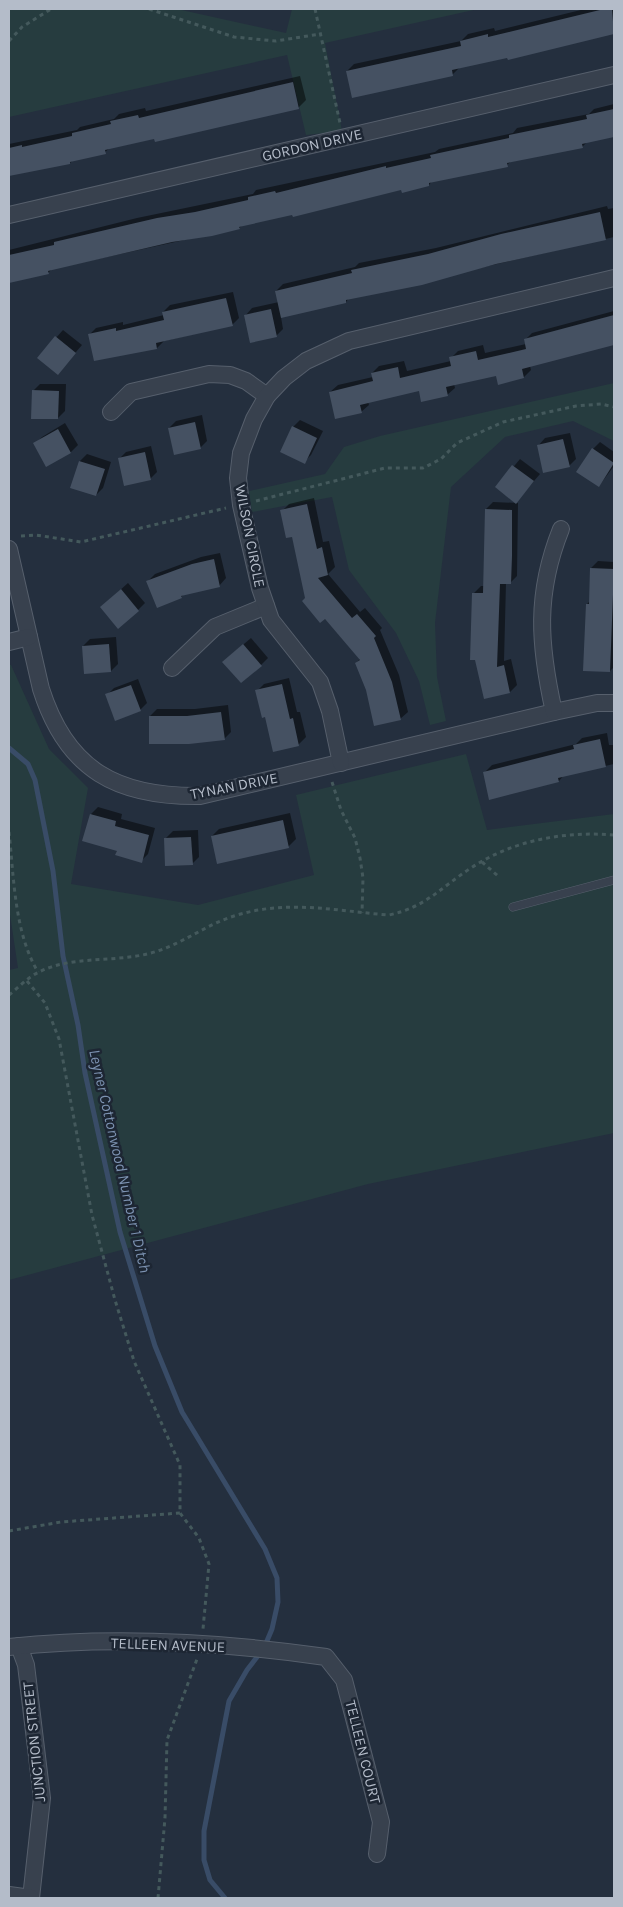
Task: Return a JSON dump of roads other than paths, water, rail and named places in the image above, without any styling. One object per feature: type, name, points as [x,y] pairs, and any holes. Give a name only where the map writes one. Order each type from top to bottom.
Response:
[{"type":"street","name":"GORDON DRIVE","points":[[9,215],[614,75]]},
{"type":"street","name":"WILSON CIRCLE","points":[[342,763],[330,711],[320,682],[283,637],[271,620],[266,606],[241,505],[238,478],[241,453],[254,419],[267,396],[284,378],[306,361],[349,341],[614,278]]},
{"type":"street","points":[[112,412],[131,392],[208,374],[230,375],[246,381],[267,396]]},
{"type":"street","points":[[554,712],[542,652],[541,615],[549,560],[561,529]]},
{"type":"street","name":"TYNAN DRIVE","points":[[9,549],[43,696],[58,731],[78,757],[105,778],[136,791],[168,796],[200,796],[554,712],[597,703],[614,703]]},
{"type":"street","points":[[172,668],[215,627],[266,606]]},
{"type":"street","points":[[9,642],[29,637]]},
{"type":"street","name":"TELLEEN AVENUE","points":[[14,1647],[137,1641],[264,1648],[326,1658]]},
{"type":"street","name":"JUNCTION STREET","points":[[14,1647],[26,1665],[42,1798],[31,1898]]},
{"type":"street","name":"TELLEEN COURT","points":[[326,1658],[344,1680],[380,1822],[377,1854]]},
{"type":"street","points":[[9,1895],[31,1898]]},
{"type":"lane","points":[[513,907],[614,880]]},
{"type":"waterway","name":"Leyner Cottonwood Number 1 Ditch","points":[[9,748],[28,764],[35,780],[53,871],[63,956],[78,1025],[85,1073],[120,1232],[155,1346],[182,1412],[265,1549],[277,1578],[278,1602],[272,1629],[264,1648],[247,1670],[229,1701],[204,1831],[204,1860],[210,1880],[225,1898]]}]
